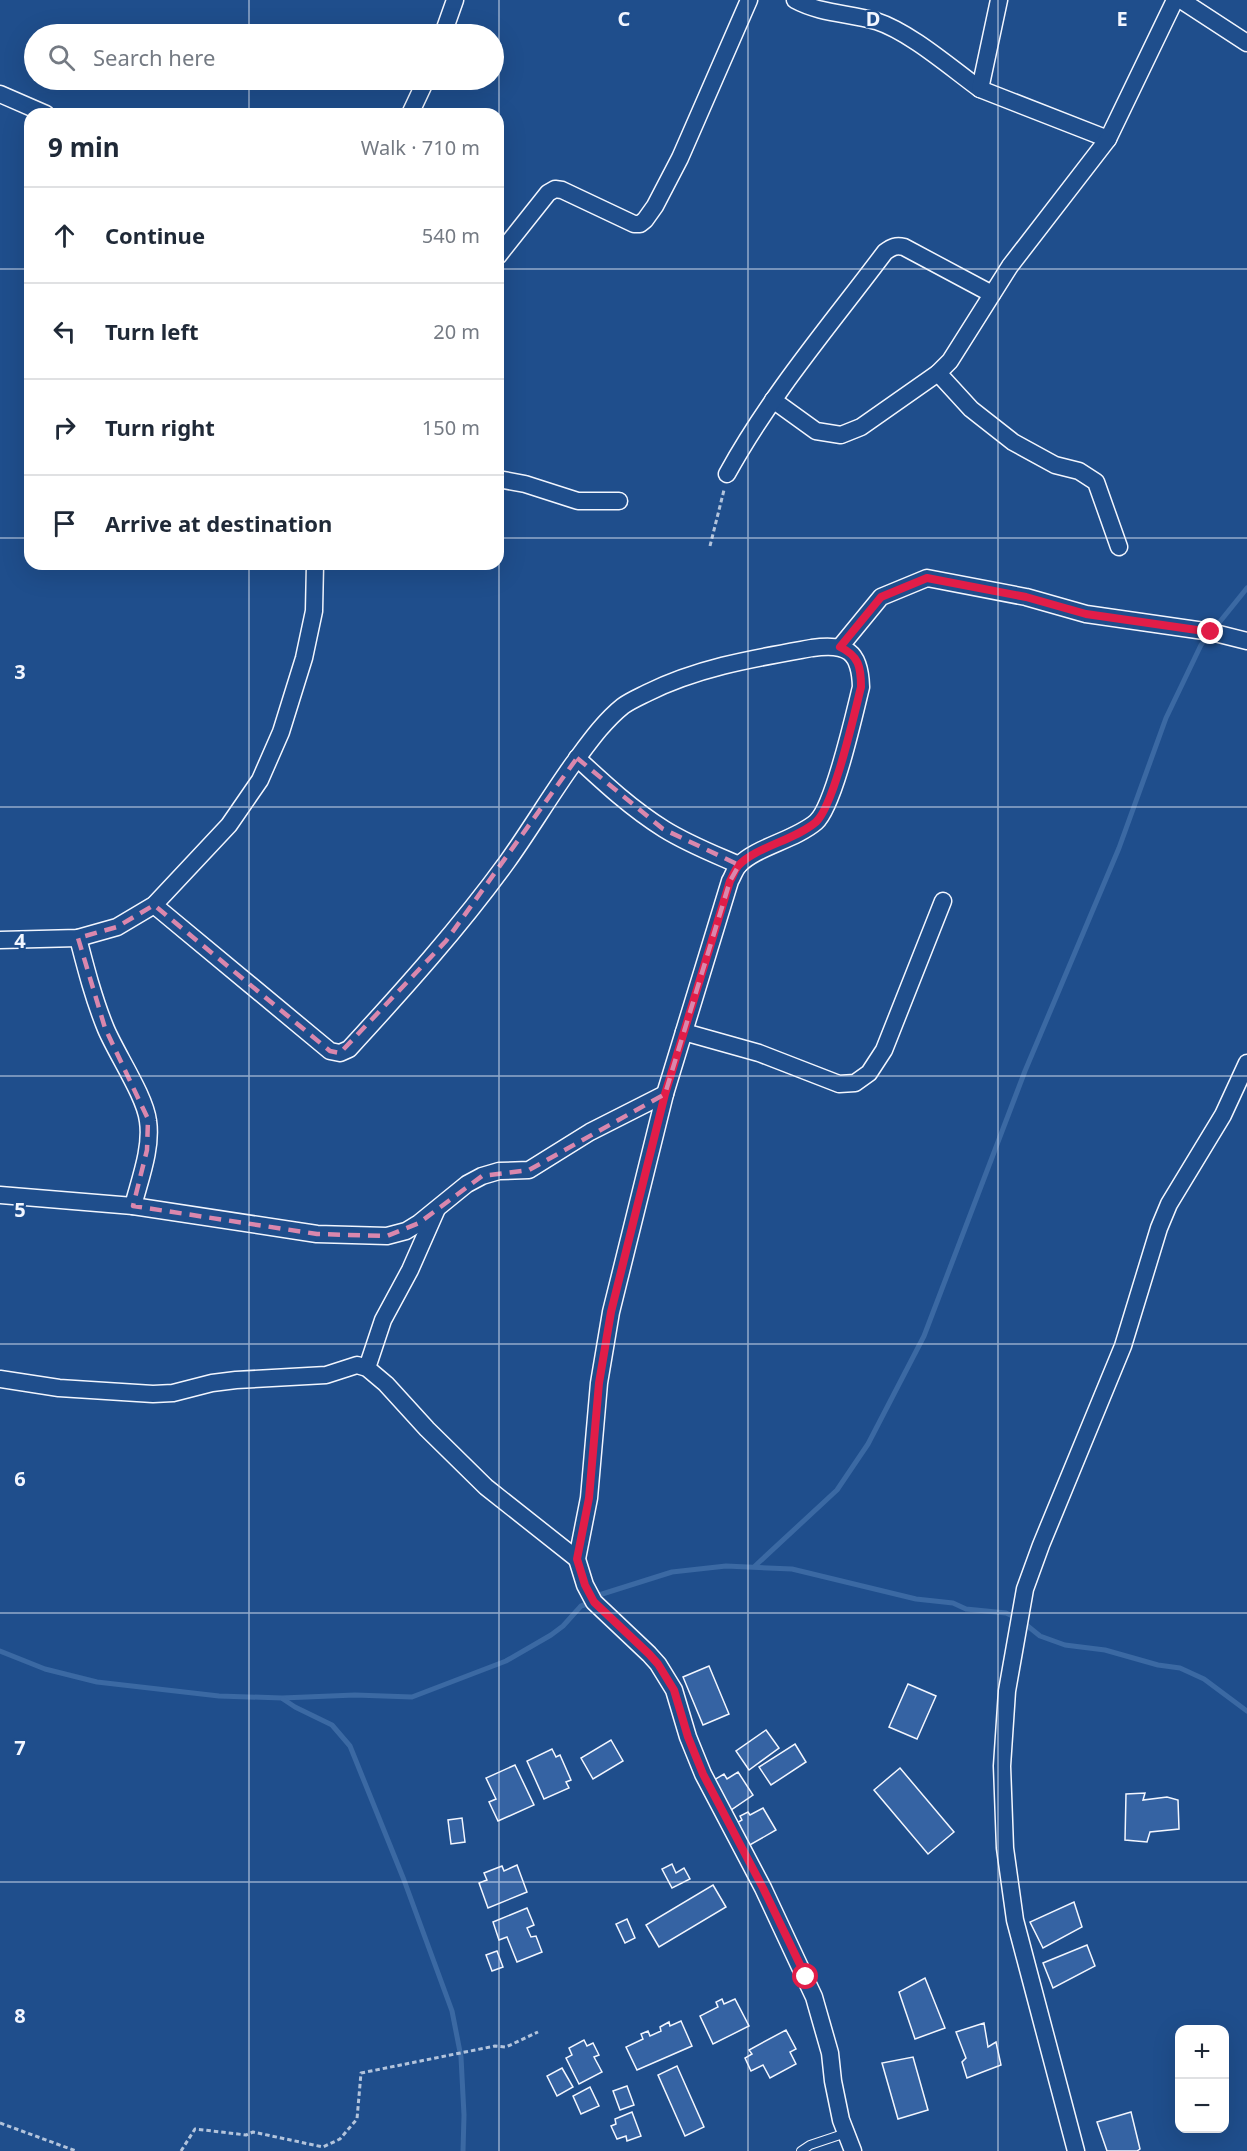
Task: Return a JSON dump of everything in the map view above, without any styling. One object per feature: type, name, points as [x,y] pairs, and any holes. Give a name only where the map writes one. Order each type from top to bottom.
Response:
[{"type":"street","points":[[447,24],[455,0]]},
{"type":"street","points":[[504,248],[548,193],[555,189],[562,190],[634,224],[640,224],[645,220],[655,206],[680,158],[749,0]]},
{"type":"street","points":[[795,0],[824,12],[876,21],[892,28],[980,89],[1108,139]]},
{"type":"street","points":[[980,89],[999,0]]},
{"type":"street","points":[[773,400],[816,431],[841,435],[861,428],[938,373],[950,361],[1010,266],[1108,139],[1175,0]]},
{"type":"street","points":[[1181,0],[1247,43]]},
{"type":"street","points":[[413,108],[421,90]]},
{"type":"street","points":[[0,94],[32,108]]},
{"type":"street","points":[[727,474],[741,448],[773,400],[891,247],[897,245],[904,247],[992,294]]},
{"type":"street","points":[[938,373],[971,409],[1014,442],[1055,465],[1078,471],[1096,482],[1119,547]]},
{"type":"street","points":[[504,480],[525,484],[578,501],[619,501]]},
{"type":"street","points":[[0,940],[78,938],[117,927],[154,904],[229,825],[260,780],[281,732],[304,658],[314,611],[315,570]]},
{"type":"street","points":[[840,647],[881,597],[927,578],[1026,597],[1086,614],[1211,632],[1247,641]]},
{"type":"street","points":[[154,904],[330,1051],[340,1053],[349,1049],[446,942],[508,860],[578,758],[604,724],[624,705],[664,685],[706,669],[756,658],[825,646],[840,647],[850,652],[858,660],[861,670],[861,687],[824,812],[805,829],[739,865],[730,881],[665,1094],[611,1312],[599,1383],[589,1498],[577,1559],[585,1585],[594,1602],[649,1654],[674,1690],[688,1737],[703,1774],[763,1888],[810,1987],[830,2052],[837,2102],[854,2151]]},
{"type":"street","points":[[578,758],[621,798],[663,829],[688,843],[739,865]]},
{"type":"street","points":[[684,1032],[759,1053],[839,1084],[855,1083],[869,1073],[884,1050],[943,901]]},
{"type":"street","points":[[78,938],[105,1028],[142,1099],[148,1119],[147,1150],[134,1206]]},
{"type":"street","points":[[1076,2151],[1015,1920],[1005,1848],[1002,1766],[1007,1691],[1025,1589],[1123,1346],[1159,1228],[1169,1204],[1223,1115],[1247,1063]]},
{"type":"street","points":[[0,1195],[134,1206],[317,1234],[387,1236],[406,1231],[467,1184],[482,1176],[499,1171],[529,1170],[590,1132],[665,1094]]},
{"type":"street","points":[[367,1368],[383,1320],[410,1270],[436,1210]]},
{"type":"street","points":[[0,1379],[59,1388],[153,1394],[173,1393],[228,1381],[326,1374],[357,1365],[367,1368],[387,1384],[427,1429],[486,1486],[577,1559]]},
{"type":"lane","points":[[801,2151],[810,2145],[846,2133]]},
{"type":"path","points":[[710,546],[727,474]]},
{"type":"path","points":[[181,2151],[195,2128],[246,2135],[252,2132],[323,2147],[340,2139],[357,2119],[361,2073],[495,2046],[506,2047],[538,2032]]},
{"type":"path","points":[[0,2123],[76,2151]]},
{"type":"highlighted area","points":[[577,758],[663,829],[739,865],[730,881],[665,1094],[529,1170],[482,1176],[419,1223],[387,1236],[317,1234],[133,1206],[147,1150],[148,1119],[105,1028],[78,938],[117,927],[154,905],[330,1051],[340,1053],[446,941]]},
{"type":"building","points":[[709,1666],[729,1714],[703,1725],[683,1677]]},
{"type":"building","points":[[908,1684],[936,1696],[917,1739],[889,1727]]},
{"type":"building","points":[[766,1730],[779,1748],[749,1770],[736,1751]]},
{"type":"building","points":[[611,1740],[623,1761],[593,1779],[581,1758]]},
{"type":"building","points":[[795,1744],[806,1762],[771,1785],[759,1767]]},
{"type":"building","points":[[552,1749],[556,1757],[560,1755],[571,1780],[566,1782],[569,1788],[544,1799],[527,1761]]},
{"type":"building","points":[[515,1765],[534,1805],[498,1821],[489,1802],[496,1799],[486,1778]]},
{"type":"building","points":[[900,1768],[954,1832],[928,1854],[874,1790]]},
{"type":"building","points":[[738,1772],[753,1795],[728,1812],[714,1780],[724,1774],[727,1779]]},
{"type":"building","points":[[1145,1793],[1143,1800],[1167,1797],[1178,1800],[1179,1829],[1150,1832],[1147,1842],[1125,1840],[1126,1794]]},
{"type":"building","points":[[763,1808],[776,1830],[748,1846],[735,1824],[742,1820],[740,1816],[748,1812],[750,1815]]},
{"type":"building","points":[[462,1818],[465,1842],[451,1844],[448,1820]]},
{"type":"building","points":[[672,1864],[676,1873],[684,1868],[690,1879],[672,1888],[662,1869]]},
{"type":"building","points":[[517,1865],[527,1892],[488,1908],[479,1883],[487,1880],[484,1873],[502,1866],[504,1871]]},
{"type":"building","points":[[713,1885],[726,1907],[659,1947],[646,1925]]},
{"type":"building","points":[[1074,1902],[1082,1927],[1043,1948],[1030,1922]]},
{"type":"building","points":[[527,1908],[534,1925],[527,1928],[531,1937],[536,1936],[542,1952],[517,1962],[507,1937],[499,1940],[493,1922]]},
{"type":"building","points":[[627,1919],[635,1938],[625,1943],[616,1924]]},
{"type":"building","points":[[1087,1945],[1095,1966],[1053,1988],[1043,1963]]},
{"type":"building","points":[[497,1951],[503,1967],[492,1971],[486,1955]]},
{"type":"building","points":[[925,1978],[945,2028],[915,2039],[899,1992]]},
{"type":"building","points":[[722,1999],[724,2004],[735,1999],[749,2026],[713,2044],[700,2016],[718,2007],[716,2002]]},
{"type":"building","points":[[681,2021],[692,2046],[637,2070],[626,2047],[643,2039],[641,2034],[648,2031],[650,2036],[661,2031],[660,2027],[669,2022],[670,2026]]},
{"type":"building","points":[[984,2023],[988,2047],[996,2042],[1001,2065],[967,2078],[962,2062],[966,2058],[956,2032]]},
{"type":"building","points":[[786,2030],[796,2049],[790,2052],[796,2064],[770,2078],[763,2065],[751,2071],[745,2058],[752,2054],[749,2050]]},
{"type":"building","points":[[584,2040],[587,2046],[593,2043],[599,2055],[594,2057],[602,2072],[579,2084],[566,2058],[572,2055],[569,2048]]},
{"type":"building","points":[[913,2057],[928,2110],[898,2119],[882,2063]]},
{"type":"building","points":[[677,2066],[704,2127],[685,2136],[658,2075]]},
{"type":"building","points":[[562,2068],[573,2087],[557,2096],[547,2076]]},
{"type":"building","points":[[627,2086],[634,2105],[620,2110],[613,2091]]},
{"type":"building","points":[[590,2087],[599,2106],[581,2114],[573,2096]]},
{"type":"building","points":[[632,2112],[641,2136],[627,2141],[626,2136],[617,2139],[611,2126],[616,2124],[615,2119]]},
{"type":"building","points":[[1131,2112],[1140,2149],[1137,2151],[1107,2151],[1097,2122]]},
{"type":"waterway","points":[[1214,629],[1247,588]]},
{"type":"waterway","points":[[755,1566],[837,1490],[868,1444],[924,1336],[1025,1071],[1119,848],[1166,718],[1201,645],[1208,636]]},
{"type":"waterway","points":[[0,1651],[45,1669],[97,1682],[219,1696],[412,1697],[506,1661],[551,1635],[563,1626],[581,1606],[594,1602],[599,1595],[672,1572],[726,1566],[792,1569],[916,1599],[953,1603],[966,1609],[1006,1613],[1019,1619],[1040,1636],[1065,1645],[1105,1650],[1158,1665],[1180,1668],[1204,1679],[1247,1711]]},
{"type":"waterway","points":[[283,1699],[332,1725],[350,1746],[404,1880],[452,2011],[461,2057],[463,2151]]},
{"type":"route","points":[[806,1977],[763,1888],[703,1774],[688,1737],[674,1690],[649,1654],[594,1602],[585,1585],[577,1559],[589,1498],[599,1383],[611,1312],[665,1094],[730,881],[739,865],[805,829],[824,812],[861,687],[861,670],[858,660],[850,652],[840,647],[881,597],[927,578],[1026,597],[1086,614],[1211,632]]}]
